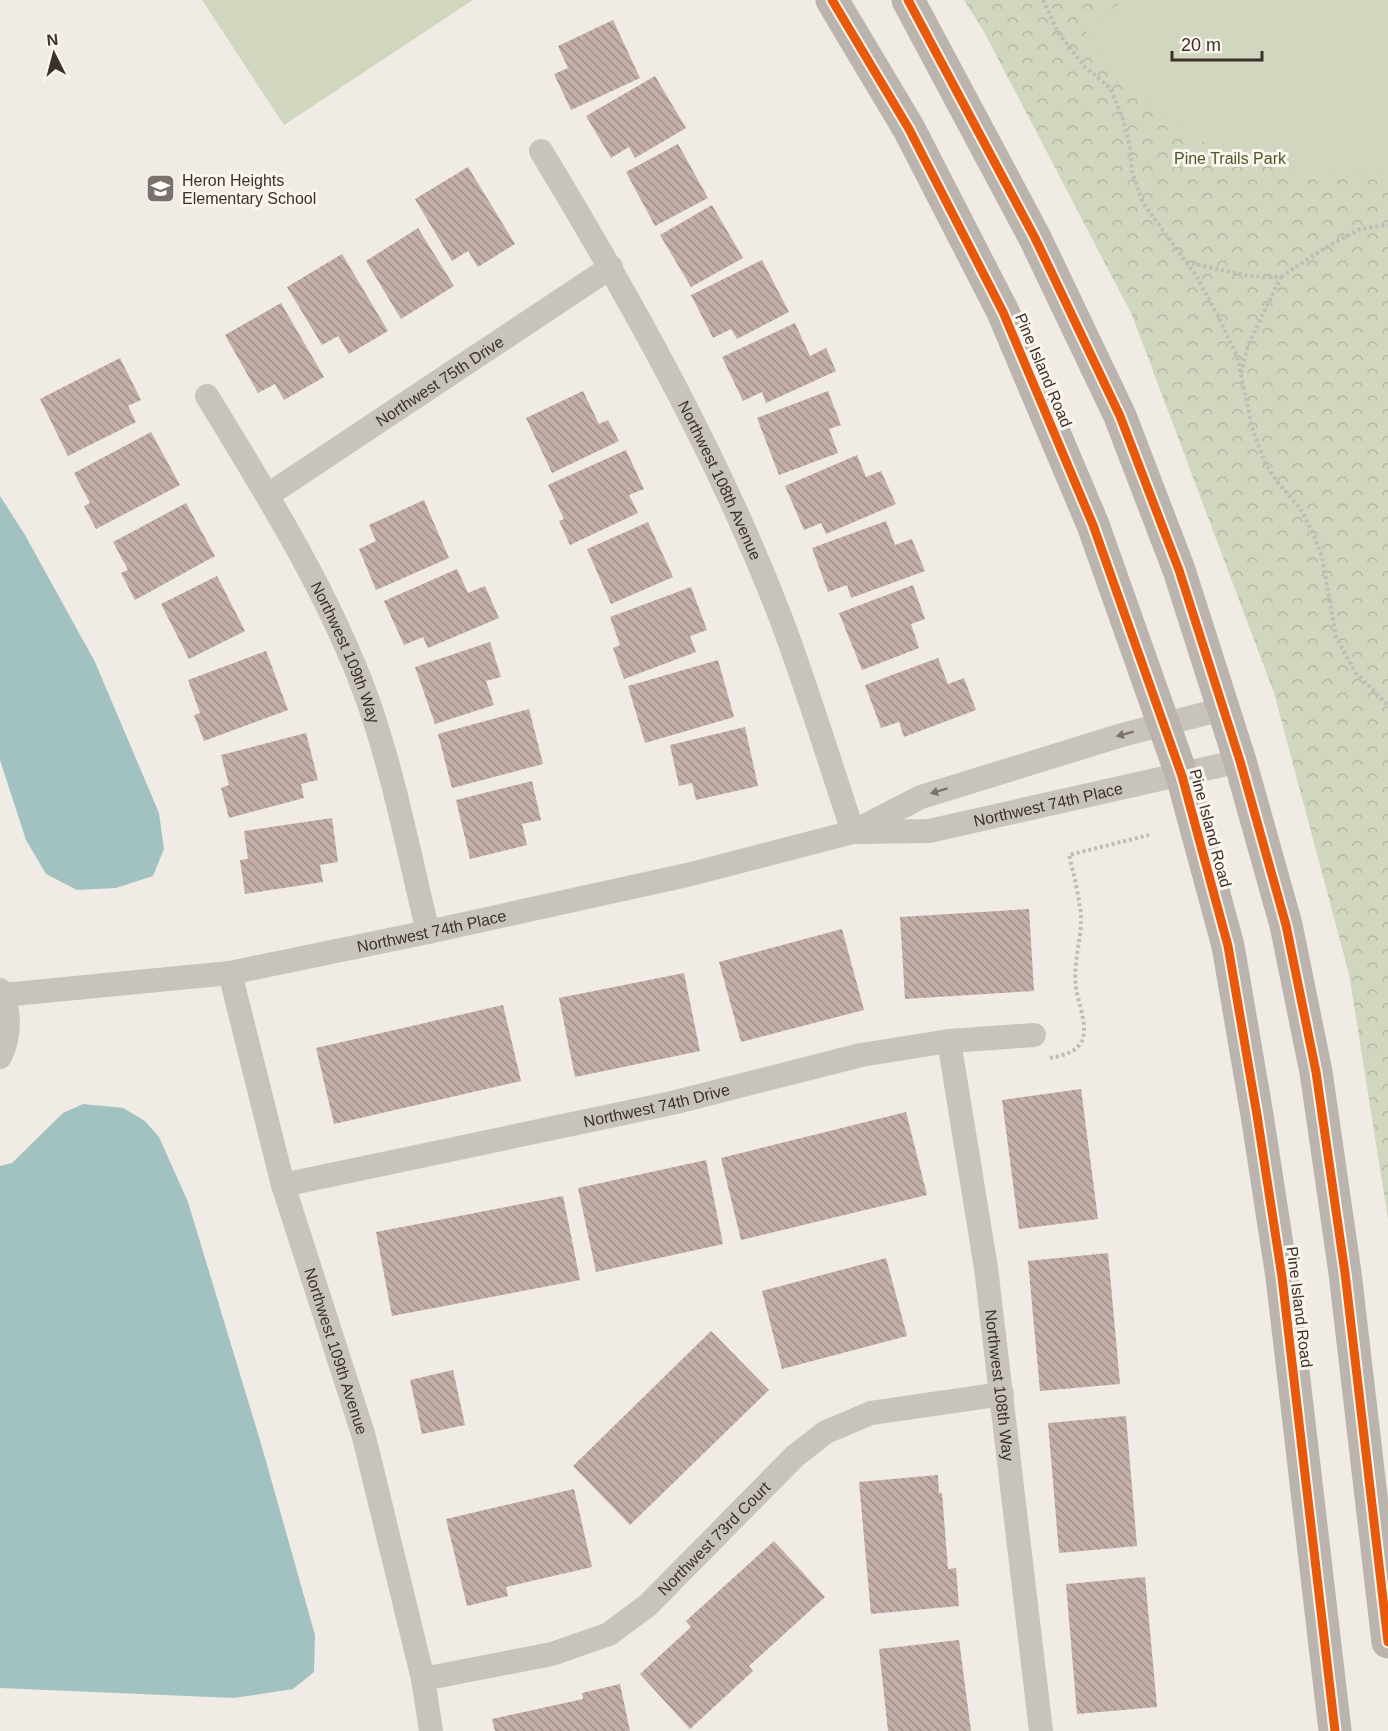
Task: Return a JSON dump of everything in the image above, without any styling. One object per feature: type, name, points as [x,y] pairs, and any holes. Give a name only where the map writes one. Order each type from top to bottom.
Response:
[{"type":"main road","name":"Pine Island Road","points":[[832,0],[909,129],[1003,312],[1093,525],[1182,776],[1228,946],[1257,1115],[1282,1277],[1335,1731]]},
{"type":"main road","points":[[908,0],[1035,237],[1120,416],[1179,570],[1240,761],[1286,925],[1316,1072],[1345,1273],[1388,1642]]},
{"type":"street","name":"Northwest 108th Avenue","points":[[541,151],[611,267],[668,372],[732,502],[780,616],[853,832]]},
{"type":"street","name":"Northwest 75th Drive","points":[[268,495],[611,267]]},
{"type":"street","name":"Northwest 109th Way","points":[[207,396],[268,495],[333,618],[366,698],[395,792],[428,932]]},
{"type":"street","name":"Northwest 74th Place","points":[[2,992],[230,973],[687,875],[853,832],[921,797],[1122,735],[1223,709]]},
{"type":"street","name":"Northwest 74th Place","points":[[853,832],[929,831],[1182,776],[1240,761]]},
{"type":"street","name":"Northwest 109th Avenue","points":[[230,973],[283,1185],[364,1437],[423,1678],[431,1731]]},
{"type":"street","points":[[0,1057],[5,1047],[9,1018],[2,992]]},
{"type":"street","name":"Northwest 74th Drive","points":[[283,1185],[672,1102],[861,1055],[949,1041],[1034,1035]]},
{"type":"street","name":"Northwest 108th Way","points":[[949,1041],[986,1268],[1041,1731]]},
{"type":"street","name":"Northwest 73rd Court","points":[[423,1678],[552,1654],[609,1634],[648,1605],[795,1456],[826,1432],[871,1413],[1002,1394]]},
{"type":"path","points":[[1043,0],[1058,32],[1083,64],[1110,88],[1122,119],[1130,147],[1132,172],[1143,203],[1197,277],[1220,320],[1237,356],[1253,431],[1266,465],[1300,508],[1313,533],[1322,557],[1336,637],[1356,673],[1388,705]]},
{"type":"path","points":[[1241,374],[1248,345],[1281,277],[1325,248],[1360,229],[1388,225]]},
{"type":"path","points":[[1186,262],[1248,276],[1281,277]]},
{"type":"path","points":[[1042,1060],[1062,1056],[1077,1048],[1083,1038],[1075,963],[1081,921],[1069,855],[1149,835]]},
{"type":"green space","points":[[202,0],[473,0],[284,125]]},
{"type":"green space","name":"Pine Trails Park","points":[[964,0],[1388,0],[1388,1219],[1349,974],[1274,693],[1132,315],[983,30]]},
{"type":"green space","points":[[1123,0],[1388,0],[1388,170],[1347,175],[1283,169],[1217,149],[1181,129],[1131,87],[1108,62],[1085,30]]},
{"type":"water","points":[[0,496],[25,535],[95,662],[159,813],[164,849],[153,876],[116,888],[77,890],[46,874],[26,840],[0,760]]},
{"type":"water","points":[[83,1104],[123,1108],[145,1121],[159,1137],[188,1202],[262,1447],[315,1635],[314,1672],[293,1689],[234,1698],[0,1688],[0,1166],[12,1163],[63,1113]]},
{"type":"building","points":[[613,20],[640,78],[571,110],[554,74],[568,68],[558,46]]},
{"type":"building","points":[[655,76],[686,128],[635,158],[629,147],[611,158],[586,116]]},
{"type":"building","points":[[678,144],[708,198],[655,226],[626,172]]},
{"type":"building","points":[[468,167],[515,244],[478,267],[468,251],[452,261],[415,199]]},
{"type":"building","points":[[712,205],[743,258],[691,287],[660,235]]},
{"type":"building","points":[[418,228],[454,286],[401,319],[366,261]]},
{"type":"building","points":[[342,254],[388,331],[349,354],[338,336],[322,345],[287,287]]},
{"type":"building","points":[[762,260],[789,312],[737,339],[731,329],[713,338],[691,295]]},
{"type":"building","points":[[281,303],[324,377],[284,400],[275,384],[258,393],[225,335]]},
{"type":"building","points":[[795,323],[810,356],[826,348],[836,371],[766,403],[762,392],[743,401],[722,357]]},
{"type":"building","points":[[120,358],[141,400],[128,406],[136,422],[68,456],[40,399]]},
{"type":"building","points":[[583,391],[599,424],[608,420],[619,441],[552,473],[526,418]]},
{"type":"building","points":[[828,391],[841,425],[829,429],[838,453],[779,475],[757,418]]},
{"type":"building","points":[[151,432],[180,485],[96,529],[84,506],[90,503],[74,473]]},
{"type":"building","points":[[626,450],[644,489],[629,495],[638,513],[570,545],[559,521],[564,519],[548,485]]},
{"type":"building","points":[[857,455],[866,477],[881,471],[896,504],[826,534],[821,523],[804,530],[785,486]]},
{"type":"building","points":[[424,500],[449,558],[376,590],[359,549],[376,541],[369,525]]},
{"type":"building","points":[[186,503],[215,556],[135,600],[121,573],[128,570],[113,542]]},
{"type":"building","points":[[886,521],[895,545],[912,539],[925,571],[851,598],[847,585],[828,592],[812,548]]},
{"type":"building","points":[[648,522],[673,577],[611,604],[587,549]]},
{"type":"building","points":[[457,569],[468,593],[485,586],[499,618],[428,648],[423,637],[404,645],[384,601]]},
{"type":"building","points":[[217,576],[245,631],[189,659],[161,604]]},
{"type":"building","points":[[913,585],[925,619],[911,624],[919,648],[862,670],[839,613]]},
{"type":"building","points":[[691,587],[707,630],[690,636],[696,652],[624,679],[613,648],[620,645],[610,617]]},
{"type":"building","points":[[490,642],[501,677],[486,681],[494,705],[435,724],[415,667]]},
{"type":"building","points":[[266,651],[288,710],[204,741],[194,715],[200,713],[188,680]]},
{"type":"building","points":[[938,658],[948,684],[964,678],[976,710],[904,737],[899,722],[881,728],[865,685]]},
{"type":"building","points":[[718,660],[734,717],[645,743],[628,686]]},
{"type":"building","points":[[529,709],[543,764],[452,788],[438,734]]},
{"type":"building","points":[[745,727],[758,786],[696,800],[692,783],[679,786],[670,745]]},
{"type":"building","points":[[306,733],[318,780],[301,784],[304,798],[229,818],[221,788],[229,785],[221,755]]},
{"type":"building","points":[[532,781],[541,820],[522,824],[527,845],[470,859],[456,800]]},
{"type":"building","points":[[332,818],[338,862],[320,865],[323,882],[245,894],[240,860],[248,859],[244,831]]},
{"type":"building","points":[[1029,909],[1034,991],[905,999],[900,917]]},
{"type":"building","points":[[842,929],[864,1010],[741,1042],[719,962]]},
{"type":"building","points":[[684,973],[700,1051],[575,1077],[559,998]]},
{"type":"building","points":[[503,1005],[521,1081],[334,1124],[316,1048]]},
{"type":"building","points":[[1081,1089],[1098,1219],[1019,1229],[1002,1100]]},
{"type":"building","points":[[906,1112],[927,1195],[741,1240],[721,1158]]},
{"type":"building","points":[[706,1160],[723,1244],[596,1272],[578,1188]]},
{"type":"building","points":[[563,1196],[580,1280],[392,1316],[376,1232]]},
{"type":"building","points":[[1108,1253],[1120,1384],[1040,1391],[1028,1261]]},
{"type":"building","points":[[886,1258],[907,1336],[782,1369],[762,1291]]},
{"type":"building","points":[[711,1331],[769,1390],[630,1525],[573,1466]]},
{"type":"building","points":[[453,1370],[465,1425],[422,1434],[410,1380]]},
{"type":"building","points":[[1126,1416],[1137,1546],[1059,1553],[1048,1423]]},
{"type":"building","points":[[938,1475],[939,1493],[942,1493],[948,1569],[956,1568],[959,1606],[871,1614],[859,1482]]},
{"type":"building","points":[[574,1489],[592,1567],[506,1587],[508,1596],[467,1606],[446,1519]]},
{"type":"building","points":[[774,1541],[825,1597],[749,1666],[753,1671],[690,1729],[640,1674],[691,1627],[686,1621]]},
{"type":"building","points":[[1145,1577],[1157,1707],[1077,1714],[1066,1584]]},
{"type":"building","points":[[959,1640],[971,1731],[888,1731],[879,1649]]},
{"type":"building","points":[[620,1684],[630,1731],[495,1731],[492,1719],[583,1699],[582,1693]]},
{"type":"cycle path","points":[[832,0],[909,129],[1003,312],[1093,525],[1182,776],[1228,946],[1257,1115],[1282,1277],[1335,1731]]},
{"type":"cycle path","points":[[908,0],[1035,238],[1120,416],[1179,570],[1240,761],[1286,925],[1316,1072],[1345,1273],[1388,1642]]},
{"type":"place","name":"Heron Heights Elementary School","points":[[161,189]]}]
